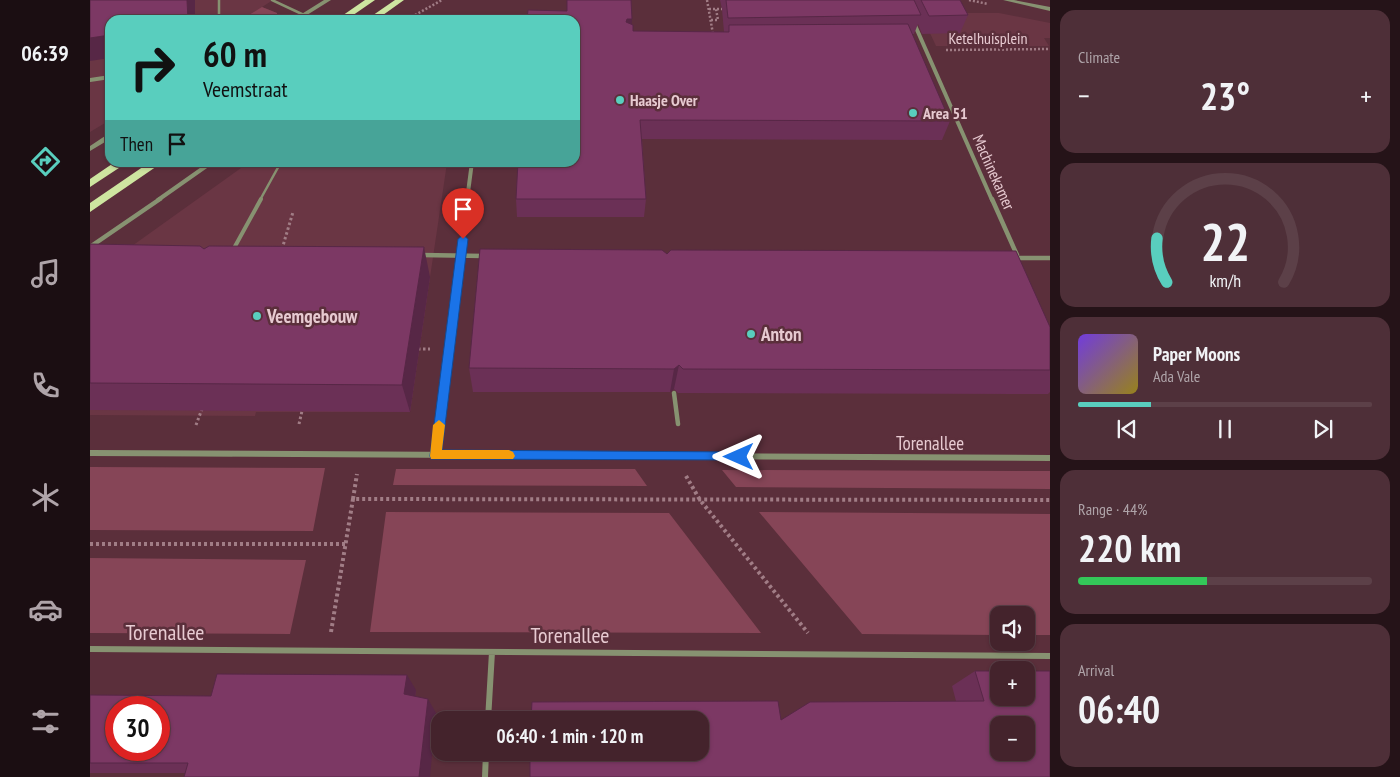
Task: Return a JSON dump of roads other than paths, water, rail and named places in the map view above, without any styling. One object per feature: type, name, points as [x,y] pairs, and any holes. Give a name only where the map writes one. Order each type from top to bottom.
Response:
[{"type":"main road","points":[[348,15],[372,0]]},
{"type":"main road","points":[[378,15],[400,0]]},
{"type":"main road","points":[[90,184],[116,167]]},
{"type":"main road","points":[[90,208],[151,167]]},
{"type":"street","points":[[304,15],[328,0]]},
{"type":"street","points":[[1006,0],[1050,9]]},
{"type":"street","name":"Machinekamer","points":[[910,16],[1023,267]]},
{"type":"street","points":[[90,80],[105,78]]},
{"type":"street","points":[[90,149],[105,139]]},
{"type":"street","points":[[90,247],[205,167]]},
{"type":"street","points":[[436,456],[471,167]]},
{"type":"street","points":[[414,255],[485,256]]},
{"type":"street","points":[[1010,258],[1050,258]]},
{"type":"street","points":[[674,392],[678,424]]},
{"type":"street","name":"Torenallee","points":[[90,453],[1050,458]]},
{"type":"street","name":"Torenallee","points":[[90,649],[1050,656]]},
{"type":"street","points":[[489,711],[492,652]]},
{"type":"street","points":[[485,777],[486,761]]},
{"type":"lane","points":[[219,0],[219,15]]},
{"type":"lane","points":[[272,0],[304,15]]},
{"type":"lane","points":[[911,39],[921,39]]},
{"type":"lane","points":[[229,258],[278,167]]},
{"type":"place","name":"Haasje Over","points":[[620,100]]},
{"type":"place","name":"Area 51","points":[[913,113]]},
{"type":"place","name":"Veemgebouw","points":[[257,316]]},
{"type":"place","name":"Anton","points":[[751,334]]}]
